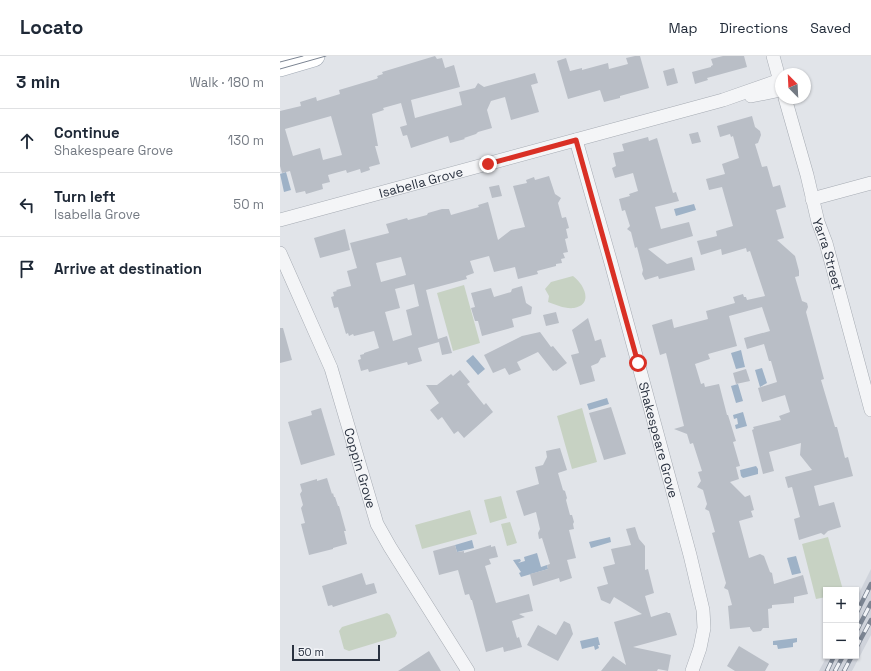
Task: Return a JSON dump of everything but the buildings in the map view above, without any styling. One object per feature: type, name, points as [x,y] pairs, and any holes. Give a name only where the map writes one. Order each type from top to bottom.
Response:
[{"type":"main road","points":[[281,65],[314,56]]},
{"type":"street","points":[[773,56],[776,68]]},
{"type":"street","name":"Isabella Grove","points":[[280,220],[775,86]]},
{"type":"street","name":"Yarra Street","points":[[787,104],[871,410]]},
{"type":"street","name":"Shakespeare Grove","points":[[576,140],[690,555],[703,608],[704,628],[700,648],[692,671]]},
{"type":"street","points":[[812,199],[871,184]]},
{"type":"street","name":"Coppin Grove","points":[[280,252],[331,368],[377,524],[468,671]]},
{"type":"shaded area","points":[[871,569],[871,635],[859,658],[859,623],[859,593]]},
{"type":"shaded area","points":[[825,659],[858,659],[852,671],[819,671]]},
{"type":"green space","points":[[573,276],[581,284],[585,294],[584,302],[580,306],[567,308],[548,302],[549,296],[545,289],[551,282]]},
{"type":"green space","points":[[464,285],[480,343],[453,351],[437,293]]},
{"type":"green space","points":[[582,408],[597,462],[572,469],[557,416]]},
{"type":"green space","points":[[501,496],[507,518],[490,523],[484,500]]},
{"type":"green space","points":[[470,510],[477,534],[422,549],[415,525]]},
{"type":"green space","points":[[510,522],[517,543],[507,546],[501,524]]},
{"type":"green space","points":[[828,537],[842,587],[823,587],[823,598],[816,599],[802,544]]},
{"type":"green space","points":[[387,613],[390,615],[397,633],[395,637],[349,651],[344,649],[339,631],[342,627]]},
{"type":"water","points":[[286,172],[291,190],[284,192],[280,174]]},
{"type":"water","points":[[694,204],[696,210],[676,216],[674,209]]},
{"type":"water","points":[[741,350],[745,367],[736,369],[731,353]]},
{"type":"water","points":[[473,355],[485,369],[478,375],[466,361]]},
{"type":"water","points":[[762,368],[767,383],[760,387],[755,370]]},
{"type":"water","points":[[738,384],[743,401],[736,403],[731,386]]},
{"type":"water","points":[[607,398],[609,404],[589,410],[587,404]]},
{"type":"water","points":[[743,412],[747,426],[736,429],[735,425],[738,424],[737,418],[734,419],[733,415]]},
{"type":"water","points":[[756,466],[758,469],[758,474],[743,478],[741,476],[740,470]]},
{"type":"water","points":[[610,537],[611,542],[591,548],[589,542]]},
{"type":"water","points":[[472,540],[474,548],[457,552],[455,545]]},
{"type":"water","points":[[537,553],[541,567],[547,565],[548,569],[521,577],[519,573],[521,572],[513,560],[520,559],[521,561],[518,563],[525,561],[524,557]]},
{"type":"water","points":[[796,556],[801,573],[792,575],[787,558]]},
{"type":"water","points":[[598,637],[600,645],[598,645],[599,648],[595,650],[594,646],[582,649],[580,641]]},
{"type":"water","points":[[797,638],[797,642],[793,643],[793,647],[778,649],[777,645],[773,645],[773,641]]},
{"type":"tram line","points":[[280,62],[303,56]]},
{"type":"tram line","points":[[280,69],[326,56]]},
{"type":"railway","points":[[859,608],[871,584]]},
{"type":"railway","points":[[859,626],[871,603]]},
{"type":"railway","points":[[859,642],[871,620]]},
{"type":"railway","points":[[827,671],[833,659]]},
{"type":"railway","points":[[835,671],[841,659]]},
{"type":"railway","points":[[844,671],[850,659]]},
{"type":"route","points":[[488,164],[576,140],[638,363]]}]
